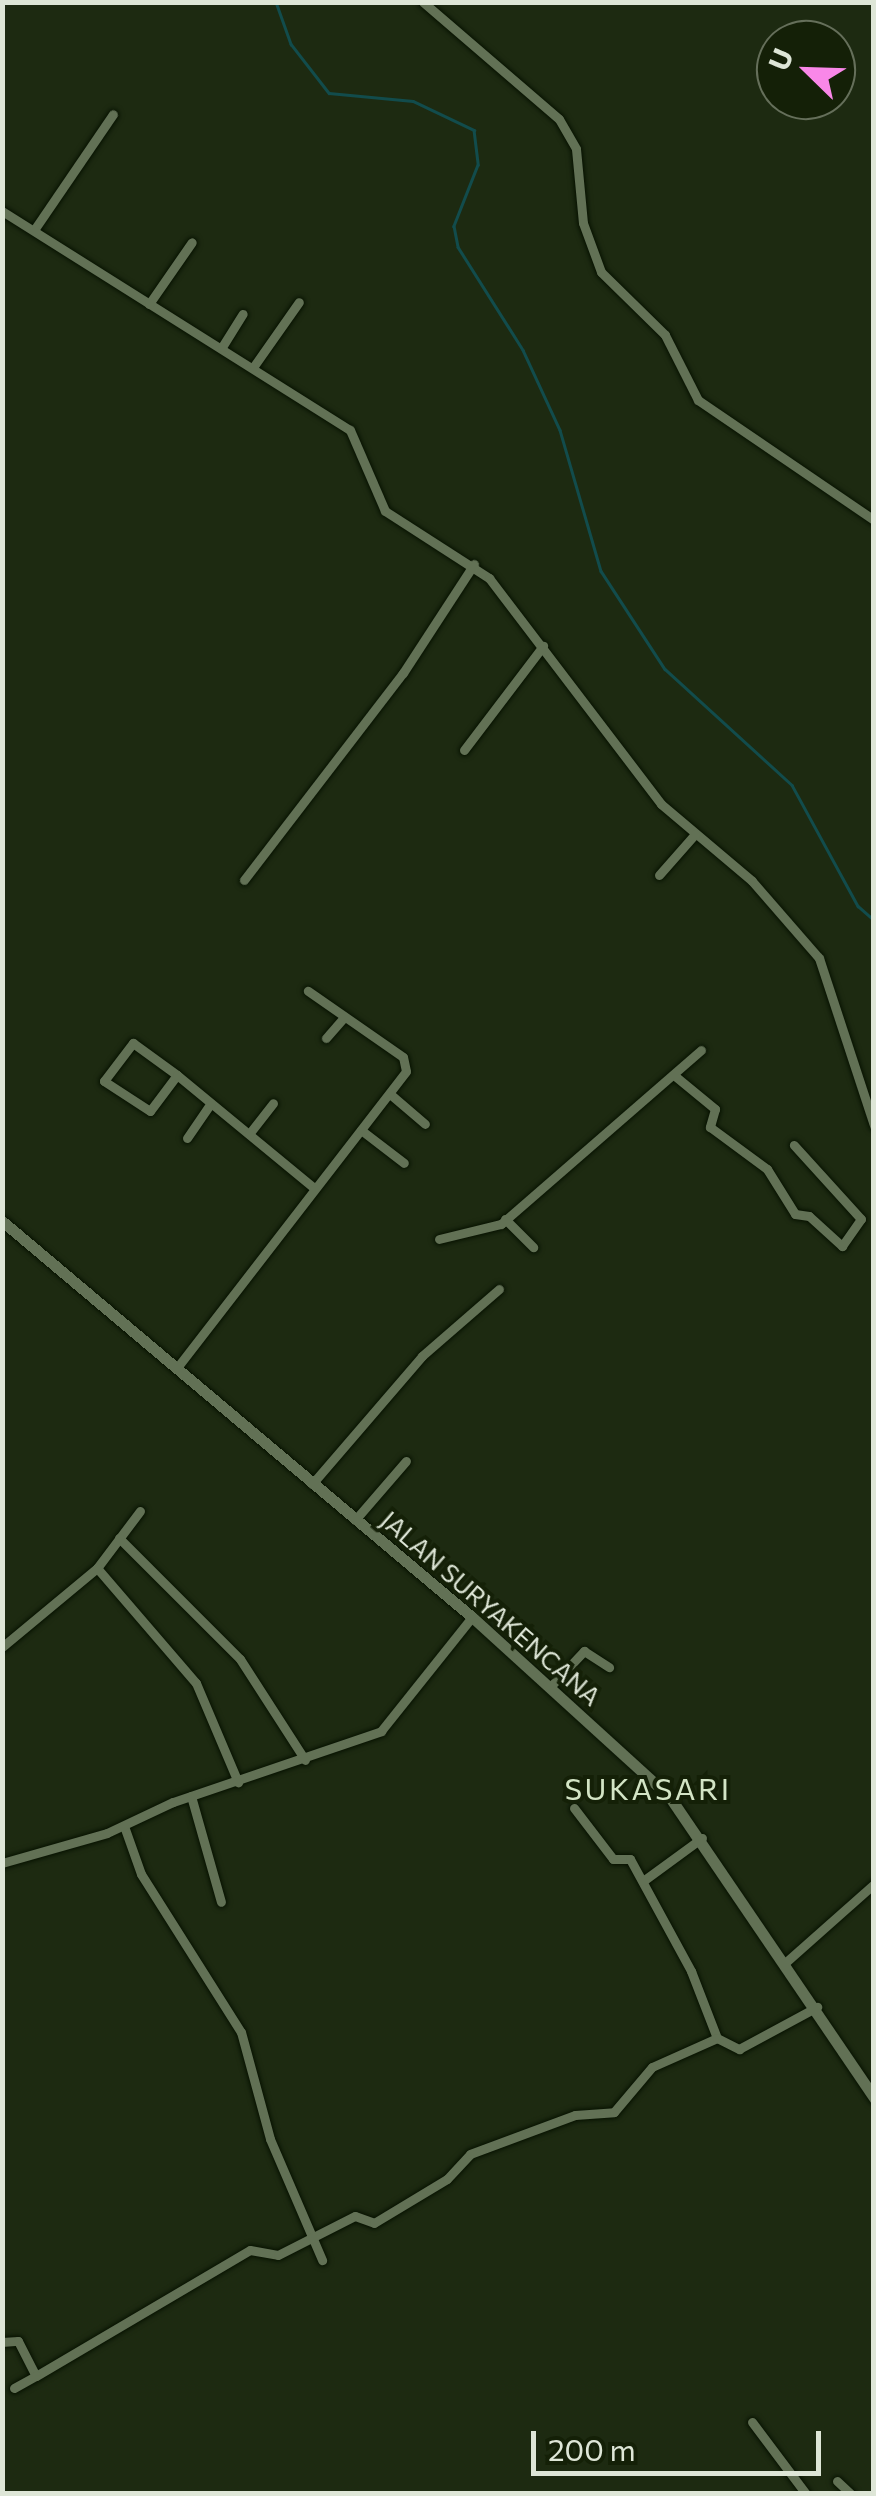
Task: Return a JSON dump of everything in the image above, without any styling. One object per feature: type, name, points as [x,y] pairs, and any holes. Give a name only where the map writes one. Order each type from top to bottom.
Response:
[{"type":"street","points":[[423,2],[559,120],[576,149],[583,224],[601,272],[665,334],[698,400],[873,519]]},
{"type":"street","points":[[34,230],[114,114]]},
{"type":"street","points":[[2,211],[254,366],[350,430],[386,511],[474,564],[543,646],[660,804],[752,881],[819,958],[874,1125]]},
{"type":"street","points":[[149,304],[192,242]]},
{"type":"street","points":[[254,366],[299,302]]},
{"type":"street","points":[[222,347],[243,314]]},
{"type":"street","points":[[244,880],[403,672],[474,564]]},
{"type":"street","points":[[464,750],[543,646]]},
{"type":"street","points":[[659,875],[695,834]]},
{"type":"street","points":[[176,1368],[237,1298],[314,1188],[390,1094],[407,1064],[308,991]]},
{"type":"street","points":[[326,1038],[344,1016]]},
{"type":"street","points":[[177,1075],[150,1110],[104,1081],[130,1042],[177,1075],[212,1102],[314,1188]]},
{"type":"street","points":[[439,1240],[505,1219],[598,1132],[675,1076],[701,1050]]},
{"type":"street","points":[[675,1076],[715,1109],[706,1124],[767,1169],[795,1214],[809,1216],[842,1246],[862,1219],[794,1146]]},
{"type":"street","points":[[390,1094],[424,1124]]},
{"type":"street","points":[[187,1138],[212,1102]]},
{"type":"street","points":[[249,1134],[273,1103]]},
{"type":"street","points":[[361,1130],[404,1163]]},
{"type":"street","points":[[505,1219],[533,1247]]},
{"type":"street","name":"JALAN SURYAKENCANA","points":[[2,1221],[472,1617],[669,1796],[817,2007],[874,2098]]},
{"type":"street","points":[[312,1484],[422,1356],[499,1289]]},
{"type":"street","points":[[355,1520],[406,1460]]},
{"type":"street","points":[[2,1647],[96,1568],[140,1511]]},
{"type":"street","points":[[119,1538],[240,1659],[305,1760]]},
{"type":"street","points":[[96,1568],[187,1670],[238,1782]]},
{"type":"street","points":[[2,1862],[124,1826],[191,1796],[305,1760],[387,1728],[472,1617]]},
{"type":"street","points":[[550,1687],[584,1651],[609,1667]]},
{"type":"street","points":[[191,1796],[221,1902]]},
{"type":"street","points":[[574,1808],[612,1859],[630,1859],[716,2038],[739,2048],[817,2007]]},
{"type":"street","points":[[124,1826],[141,1874],[242,2032],[270,2140],[322,2260]]},
{"type":"street","points":[[644,1882],[702,1838]]},
{"type":"street","points":[[785,1963],[874,1884]]},
{"type":"street","points":[[14,2388],[238,2256],[254,2249],[278,2254],[310,2234],[355,2216],[374,2223],[447,2179],[470,2154],[574,2115],[614,2112],[640,2074],[716,2038]]},
{"type":"street","points":[[2,2342],[18,2341],[36,2376]]},
{"type":"street","points":[[752,2422],[806,2494]]},
{"type":"street","points":[[836,2481],[851,2494]]},
{"type":"waterway","points":[[276,2],[291,44],[329,93],[413,101],[474,130],[478,165],[454,226],[458,247],[523,350],[560,430],[601,571],[665,669],[792,785],[858,906],[874,920]]},
{"type":"district","name":"SUKASARI","points":[[648,1788]]}]
